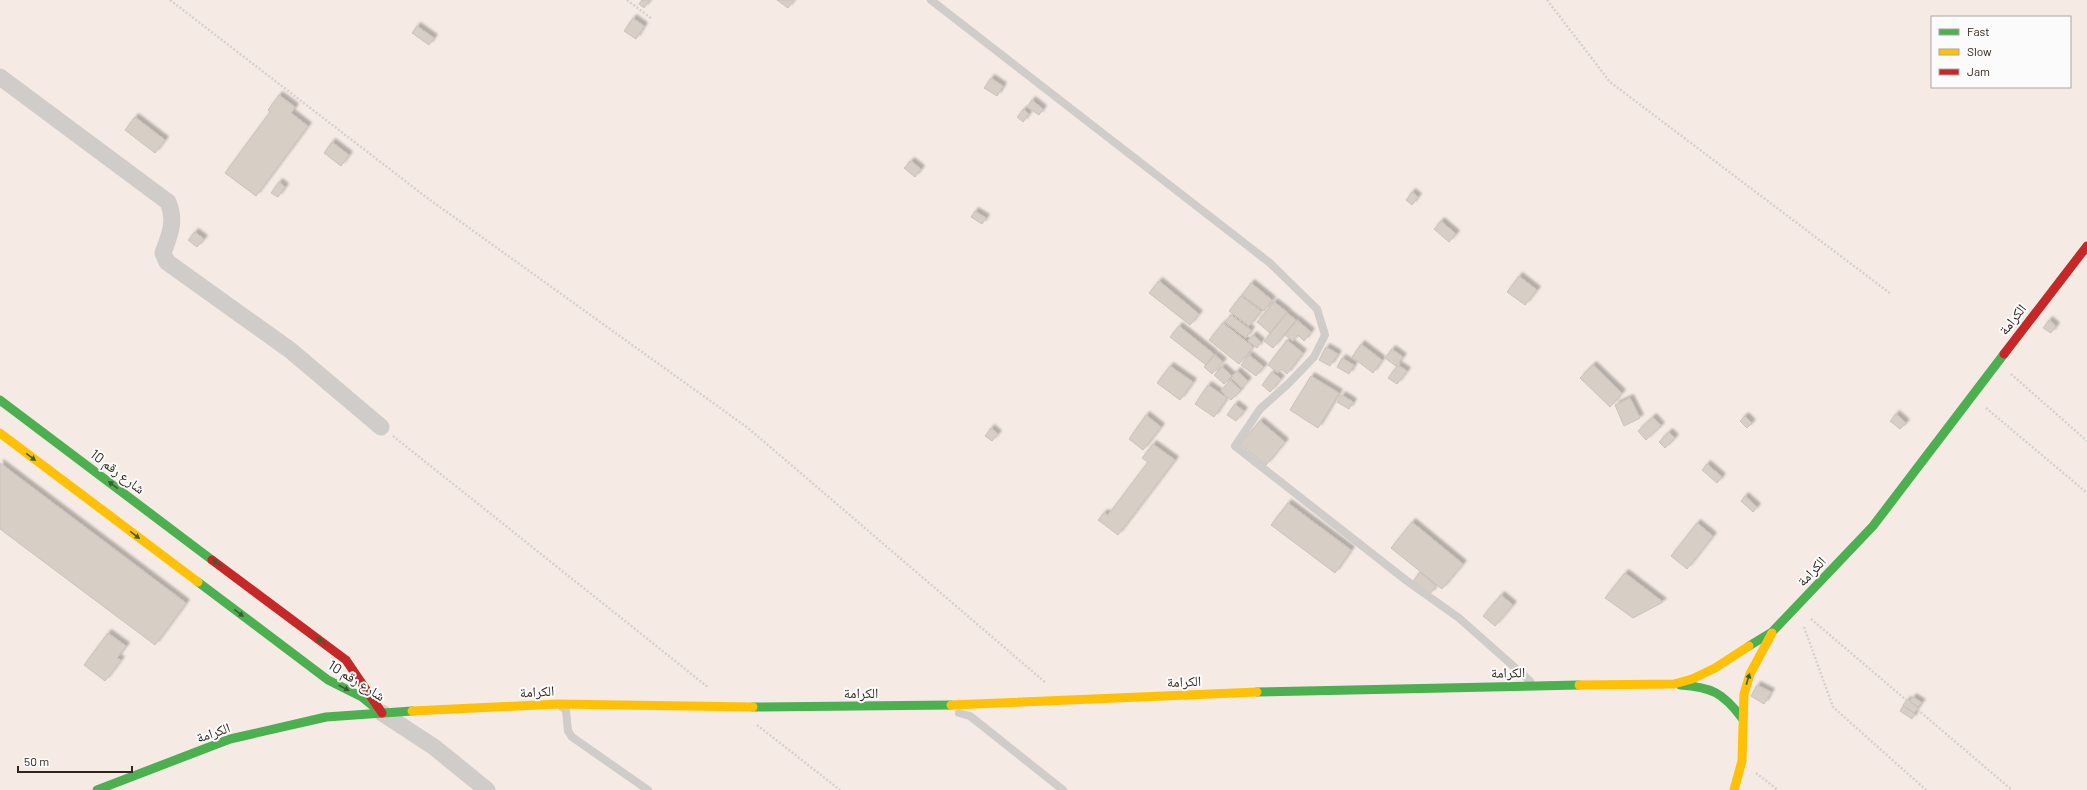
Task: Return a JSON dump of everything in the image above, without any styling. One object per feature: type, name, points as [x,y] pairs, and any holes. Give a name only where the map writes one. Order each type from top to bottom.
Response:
[{"type":"main road","name":"الكرامة","points":[[97,790],[230,739],[326,717],[382,713],[558,704],[733,707],[939,706],[1282,691],[1534,685],[1674,684],[1692,679],[1715,668],[1772,632],[1797,607],[1873,526],[2087,246]]},
{"type":"main road","name":"شارع رقم 10","points":[[0,400],[346,660],[382,713]]},
{"type":"main road","name":"شارع رقم 10","points":[[0,433],[328,680],[362,697],[382,713]]},
{"type":"main road","points":[[1734,790],[1742,761],[1742,718],[1744,694],[1750,674],[1772,632]]},
{"type":"main road","points":[[1674,684],[1704,686],[1713,689],[1731,703],[1742,718]]},
{"type":"street","points":[[0,77],[168,202],[173,213],[170,234],[163,253],[167,262],[290,350],[381,427]]},
{"type":"street","points":[[382,713],[434,747],[487,790]]},
{"type":"lane","points":[[931,0],[1270,263],[1317,309],[1325,335],[1314,357],[1288,384],[1260,409],[1235,446],[1406,581],[1459,618],[1534,685]]},
{"type":"lane","points":[[558,704],[566,710],[568,731],[572,737],[600,754],[648,790]]},
{"type":"lane","points":[[939,706],[970,716],[1063,790]]},
{"type":"path","points":[[170,0],[426,197],[748,428],[1065,700]]},
{"type":"path","points":[[627,0],[652,19]]},
{"type":"path","points":[[1547,0],[1610,82],[1891,294]]},
{"type":"path","points":[[1997,362],[2087,441]]},
{"type":"path","points":[[1972,396],[2087,493]]},
{"type":"path","points":[[381,427],[733,707]]},
{"type":"path","points":[[1797,607],[1833,707],[1926,790]]},
{"type":"path","points":[[1797,607],[2012,790]]},
{"type":"path","points":[[754,723],[840,790]]},
{"type":"path","points":[[1742,761],[1778,790]]},
{"type":"building","points":[[642,0],[650,0],[644,8],[639,4]]},
{"type":"building","points":[[777,0],[794,0],[788,8]]},
{"type":"building","points":[[633,18],[644,26],[636,39],[624,31]]},
{"type":"building","points":[[417,26],[434,38],[429,45],[412,33]]},
{"type":"building","points":[[991,78],[1003,86],[997,96],[984,88]]},
{"type":"building","points":[[279,95],[295,107],[291,113],[308,126],[256,196],[225,173],[270,112],[268,110]]},
{"type":"building","points":[[1032,100],[1043,109],[1039,115],[1027,107]]},
{"type":"building","points":[[1024,109],[1029,114],[1023,122],[1017,117]]},
{"type":"building","points":[[135,117],[165,140],[155,153],[125,130]]},
{"type":"building","points":[[332,142],[349,155],[341,166],[324,153]]},
{"type":"building","points":[[911,161],[921,169],[915,177],[904,168]]},
{"type":"building","points":[[279,182],[285,187],[278,197],[271,193]]},
{"type":"building","points":[[1412,192],[1418,197],[1412,205],[1406,200]]},
{"type":"building","points":[[975,211],[986,218],[982,224],[971,217]]},
{"type":"building","points":[[1441,221],[1456,234],[1449,242],[1434,229]]},
{"type":"building","points":[[195,232],[204,239],[197,247],[188,240]]},
{"type":"building","points":[[1519,276],[1537,290],[1525,305],[1507,292]]},
{"type":"building","points":[[1159,281],[1199,314],[1190,325],[1149,293]]},
{"type":"building","points":[[1251,283],[1272,300],[1264,311],[1242,295]]},
{"type":"building","points":[[1241,296],[1261,311],[1249,326],[1229,311]]},
{"type":"building","points":[[1274,302],[1287,312],[1270,333],[1257,322]]},
{"type":"building","points":[[1287,313],[1296,320],[1273,348],[1264,341]]},
{"type":"building","points":[[1231,315],[1251,330],[1246,338],[1225,322]]},
{"type":"building","points":[[1297,320],[1311,332],[1304,341],[1298,335],[1293,341],[1285,335]]},
{"type":"building","points":[[2049,320],[2056,326],[2051,333],[2043,328]]},
{"type":"building","points":[[1223,323],[1253,347],[1239,364],[1209,340]]},
{"type":"building","points":[[1179,326],[1214,354],[1206,365],[1170,337]]},
{"type":"building","points":[[1253,335],[1261,342],[1257,348],[1248,341]]},
{"type":"building","points":[[1287,340],[1303,353],[1287,374],[1281,369],[1278,373],[1268,365]]},
{"type":"building","points":[[1361,344],[1382,360],[1373,373],[1352,357]]},
{"type":"building","points":[[1326,347],[1338,354],[1330,366],[1319,360]]},
{"type":"building","points":[[1392,349],[1403,357],[1396,366],[1385,358]]},
{"type":"building","points":[[1215,355],[1223,362],[1212,374],[1204,367]]},
{"type":"building","points":[[1249,355],[1264,367],[1256,376],[1241,365]]},
{"type":"building","points":[[1342,358],[1354,365],[1349,374],[1337,367]]},
{"type":"building","points":[[1398,365],[1407,371],[1397,384],[1388,378]]},
{"type":"building","points":[[1593,365],[1622,393],[1610,407],[1580,378]]},
{"type":"building","points":[[1170,366],[1193,382],[1180,400],[1157,383]]},
{"type":"building","points":[[1222,367],[1232,376],[1224,384],[1214,375]]},
{"type":"building","points":[[1237,371],[1248,381],[1242,388],[1231,378]]},
{"type":"building","points":[[1272,372],[1281,379],[1270,392],[1262,385]]},
{"type":"building","points":[[1311,376],[1339,393],[1318,428],[1290,410]]},
{"type":"building","points":[[1230,380],[1241,390],[1231,400],[1221,391]]},
{"type":"building","points":[[1208,385],[1227,398],[1214,417],[1195,404]]},
{"type":"building","points":[[1342,395],[1353,402],[1349,409],[1337,402]]},
{"type":"building","points":[[1630,398],[1640,418],[1624,426],[1615,405]]},
{"type":"building","points":[[1235,404],[1244,411],[1236,421],[1227,415]]},
{"type":"building","points":[[1896,414],[1906,423],[1900,429],[1890,421]]},
{"type":"building","points":[[1146,415],[1161,427],[1143,450],[1129,439]]},
{"type":"building","points":[[1745,416],[1752,423],[1747,428],[1740,421]]},
{"type":"building","points":[[1653,417],[1661,426],[1646,440],[1638,431]]},
{"type":"building","points":[[1260,421],[1285,442],[1266,465],[1240,444]]},
{"type":"building","points":[[991,428],[998,434],[992,441],[985,436]]},
{"type":"building","points":[[1669,432],[1675,438],[1665,448],[1659,442]]},
{"type":"building","points":[[1153,444],[1175,460],[1118,535],[1098,520],[1104,513],[1108,515],[1148,462],[1142,458]]},
{"type":"building","points":[[0,463],[186,603],[155,645],[0,529]]},
{"type":"building","points":[[1707,464],[1722,477],[1717,483],[1702,470]]},
{"type":"building","points":[[1745,496],[1757,507],[1753,512],[1741,501]]},
{"type":"building","points":[[1288,503],[1351,550],[1335,573],[1271,525]]},
{"type":"building","points":[[1412,522],[1463,564],[1442,589],[1391,548]]},
{"type":"building","points":[[1697,523],[1713,536],[1687,569],[1671,556]]},
{"type":"building","points":[[1420,572],[1436,586],[1430,594],[1413,581]]},
{"type":"building","points":[[1625,573],[1663,602],[1633,618],[1605,598]]},
{"type":"building","points":[[1501,595],[1513,605],[1495,626],[1483,616]]},
{"type":"building","points":[[108,633],[126,646],[117,658],[121,660],[105,681],[84,665]]},
{"type":"building","points":[[1757,685],[1771,692],[1764,704],[1751,696]]},
{"type":"building","points":[[1913,697],[1922,703],[1918,707],[1910,701]]},
{"type":"building","points":[[1907,700],[1918,708],[1914,713],[1903,705]]},
{"type":"building","points":[[1903,706],[1915,714],[1912,719],[1900,711]]},
{"type":"traffic: fast","points":[[1749,646],[1772,632],[1873,526],[2004,354]]},
{"type":"traffic: fast","points":[[0,400],[212,560]]},
{"type":"traffic: fast","points":[[198,582],[328,680],[362,697],[373,706]]},
{"type":"traffic: fast","points":[[1257,692],[1579,685]]},
{"type":"traffic: fast","points":[[1680,685],[1701,687],[1716,693],[1729,703],[1742,718]]},
{"type":"traffic: fast","points":[[753,707],[951,705]]},
{"type":"traffic: fast","points":[[97,790],[230,739],[326,717],[412,711]]},
{"type":"traffic: slow","points":[[0,433],[198,582]]},
{"type":"traffic: slow","points":[[1734,790],[1742,761],[1744,694],[1750,674],[1772,633]]},
{"type":"traffic: slow","points":[[1579,685],[1674,684],[1692,679],[1715,668],[1749,646]]},
{"type":"traffic: slow","points":[[951,705],[1257,692]]},
{"type":"traffic: slow","points":[[412,711],[558,704],[753,707]]},
{"type":"traffic: jam","points":[[2004,354],[2087,246]]},
{"type":"traffic: jam","points":[[212,560],[346,660],[382,713]]}]
